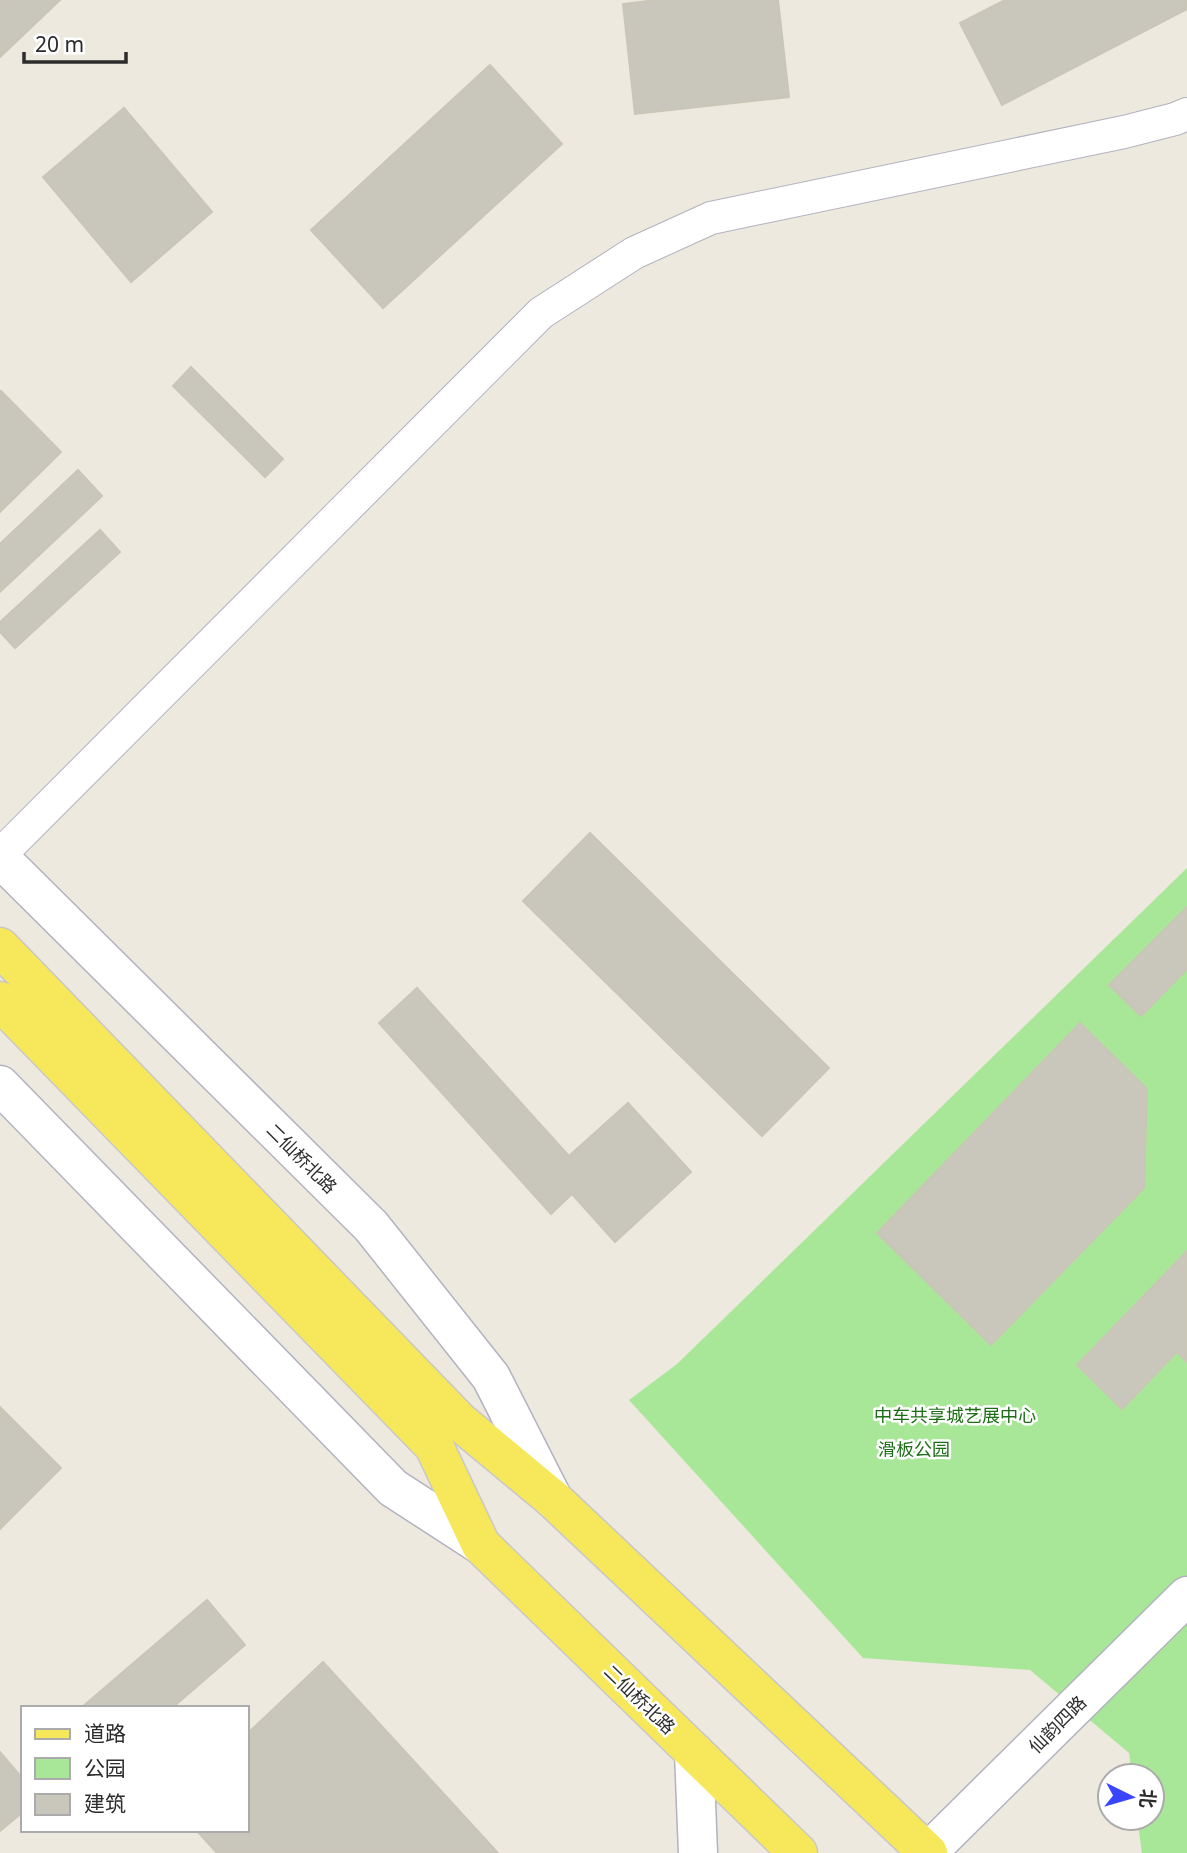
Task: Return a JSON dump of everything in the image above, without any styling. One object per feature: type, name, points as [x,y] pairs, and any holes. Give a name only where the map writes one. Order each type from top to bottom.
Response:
[{"type":"main road","name":"二仙桥北路","points":[[0,857],[371,1226],[491,1377],[553,1499]]},
{"type":"main road","points":[[0,947],[459,1421],[553,1499],[928,1853]]},
{"type":"main road","name":"二仙桥北路","points":[[0,1001],[434,1446],[481,1545]]},
{"type":"main road","name":"二仙桥北路","points":[[0,1085],[393,1488],[481,1545],[799,1853]]},
{"type":"main road","name":"仙韵四路","points":[[928,1853],[1187,1596]]},
{"type":"main road","points":[[694,1752],[698,1853]]},
{"type":"street","points":[[0,857],[541,313],[634,253],[711,218],[1124,132],[1187,114]]},
{"type":"green space","name":"中车共享城艺展中心","points":[[1187,868],[1187,1853],[1142,1853],[1139,1832],[1166,1832],[1166,1762],[1130,1762],[1129,1753],[1030,1670],[863,1658],[629,1400],[677,1364]]},
{"type":"building","points":[[0,0],[60,0],[0,57]]},
{"type":"building","points":[[656,0],[778,0],[789,97],[635,114],[623,4]]},
{"type":"building","points":[[1005,0],[1187,0],[1187,9],[1002,105],[960,23]]},
{"type":"building","points":[[490,65],[562,144],[383,308],[311,230]]},
{"type":"building","points":[[124,108],[212,212],[131,282],[43,177]]},
{"type":"building","points":[[191,367],[283,459],[265,477],[173,386]]},
{"type":"building","points":[[0,391],[61,452],[0,512]]},
{"type":"building","points":[[78,470],[102,496],[0,592],[0,544]]},
{"type":"building","points":[[100,530],[120,552],[15,648],[0,632],[0,622]]},
{"type":"building","points":[[590,833],[829,1068],[762,1136],[523,901]]},
{"type":"building","points":[[1187,907],[1187,969],[1141,1016],[1109,985]]},
{"type":"building","points":[[417,988],[569,1156],[628,1103],[691,1172],[615,1242],[572,1194],[551,1214],[379,1023]]},
{"type":"building","points":[[1080,1023],[1147,1089],[1144,1188],[991,1345],[877,1233]]},
{"type":"building","points":[[1187,1251],[1187,1362],[1177,1352],[1122,1409],[1077,1365]]},
{"type":"building","points":[[0,1407],[61,1468],[0,1529]]},
{"type":"building","points":[[207,1600],[245,1645],[174,1706],[83,1706]]},
{"type":"building","points":[[323,1662],[498,1853],[217,1853],[198,1832],[248,1832],[248,1733]]},
{"type":"building","points":[[0,1752],[21,1777],[21,1814],[0,1831]]},
{"type":"park label","name":"滑板公园","points":[[914,1449]]}]
